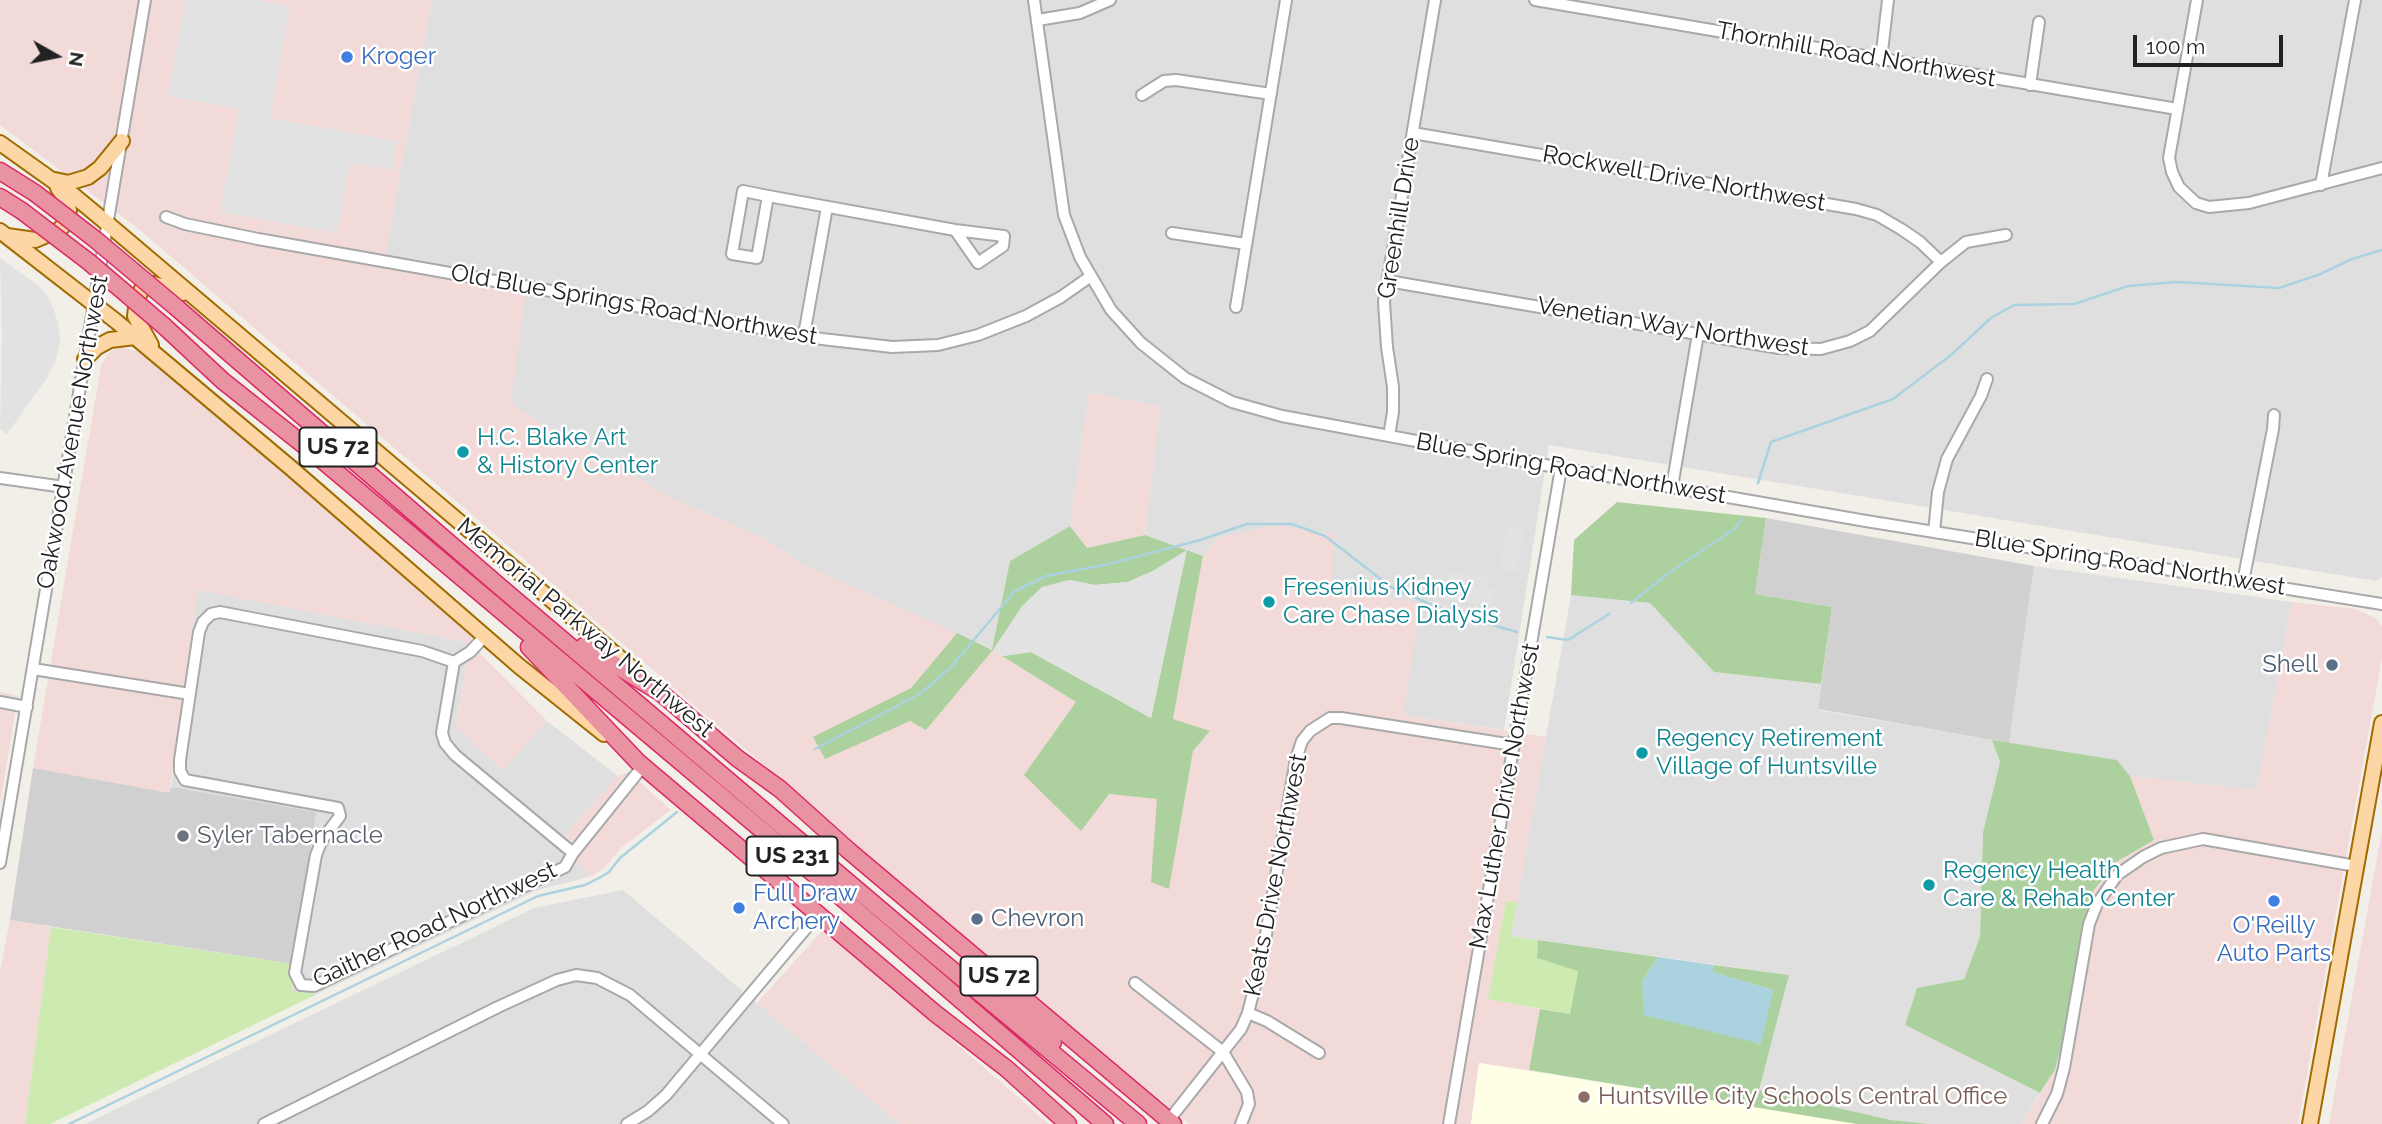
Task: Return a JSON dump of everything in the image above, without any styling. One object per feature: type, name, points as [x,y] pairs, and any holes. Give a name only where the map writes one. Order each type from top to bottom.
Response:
[{"type":"highway","name":"Memorial Parkway Northwest","points":[[0,171],[96,240],[499,586],[1138,1124]]},
{"type":"highway","name":"Memorial Parkway Northwest","points":[[0,197],[89,262],[223,381],[320,459],[809,870],[1105,1124]]},
{"type":"highway","name":"US 72","points":[[499,586],[607,662],[661,693],[737,758],[780,789],[1171,1122]]},
{"type":"highway","name":"US 72","points":[[477,592],[641,764],[936,1014],[1007,1069],[1068,1124]]},
{"type":"highway","points":[[976,958],[995,983],[1064,1054],[1080,1076]]},
{"type":"main road","points":[[50,179],[68,183],[88,177],[100,168],[122,141]]},
{"type":"main road","points":[[0,143],[108,224],[661,693]]},
{"type":"main road","points":[[3,233],[35,240],[59,230],[65,224],[69,210],[65,198],[50,179]]},
{"type":"main road","points":[[3,233],[135,337],[519,666],[641,764]]},
{"type":"main road","points":[[161,359],[144,335],[135,316],[137,299],[142,289],[154,284],[179,291],[197,300]]},
{"type":"main road","points":[[85,359],[97,346],[110,340],[135,337]]},
{"type":"main road","points":[[2309,1124],[2382,723]]},
{"type":"street","name":"Oakwood Avenue Northwest","points":[[0,863],[145,0]]},
{"type":"street","name":"Blue Spring Road Northwest","points":[[1034,0],[1064,215],[1080,257],[1111,310],[1125,327],[1164,362],[1209,392],[1252,410],[1561,468],[1934,532],[2382,604]]},
{"type":"street","points":[[1038,20],[1080,13],[1110,0]]},
{"type":"street","points":[[1236,307],[1286,0]]},
{"type":"street","name":"Greenhill Drive","points":[[1389,436],[1393,387],[1384,302],[1435,0]]},
{"type":"street","name":"Thornhill Road Northwest","points":[[1535,0],[2177,110]]},
{"type":"street","points":[[1881,60],[1888,0]]},
{"type":"street","points":[[2197,0],[2169,158],[2179,187],[2196,203],[2210,207],[2228,206],[2382,168]]},
{"type":"street","points":[[2321,185],[2355,0]]},
{"type":"street","points":[[2030,85],[2039,22]]},
{"type":"street","points":[[1142,95],[1164,81],[1176,80],[1271,94]]},
{"type":"street","name":"Rockwell Drive Northwest","points":[[1413,133],[1856,209],[1877,215],[1901,229],[1941,262]]},
{"type":"street","points":[[768,196],[757,258],[732,254],[743,191],[955,230]]},
{"type":"street","points":[[804,335],[827,207]]},
{"type":"street","name":"Old Blue Springs Road Northwest","points":[[166,217],[240,236],[804,335],[892,347],[938,345],[978,335],[1026,316],[1061,297],[1091,276]]},
{"type":"street","points":[[1172,233],[1246,244]]},
{"type":"street","name":"Venetian Way Northwest","points":[[1388,281],[1802,350],[1833,347],[1870,331],[1941,262],[1966,242],[2006,235]]},
{"type":"street","points":[[1672,487],[1698,334]]},
{"type":"street","points":[[1934,532],[1938,492],[1944,468],[1956,439],[1982,396],[1987,379]]},
{"type":"street","points":[[2243,582],[2274,415]]},
{"type":"street","name":"Max Luther Drive Northwest","points":[[1449,1124],[1561,468]]},
{"type":"street","points":[[0,478],[64,487]]},
{"type":"street","name":"Gaither Road Northwest","points":[[573,853],[455,755],[445,743],[443,723],[454,662],[422,650],[220,612],[211,614],[203,622],[199,632],[180,760],[180,771],[185,780],[338,808],[340,817],[322,840],[316,855],[295,974],[301,985],[314,986],[565,867],[641,764]]},
{"type":"street","points":[[454,662],[470,652],[485,636]]},
{"type":"street","points":[[33,669],[190,694]]},
{"type":"street","points":[[0,702],[27,707]]},
{"type":"street","name":"Keats Drive Northwest","points":[[1171,1122],[1241,1029],[1248,1013],[1262,958],[1296,759],[1302,741],[1310,731],[1330,718],[1341,718],[1513,744]]},
{"type":"street","points":[[2042,1124],[2057,1094],[2064,1068],[2089,925],[2097,904],[2117,875],[2143,856],[2161,848],[2203,839],[2356,866]]},
{"type":"street","points":[[627,1124],[666,1095],[818,914]]},
{"type":"street","points":[[264,1124],[498,1007],[576,975],[597,978],[630,995],[783,1124]]},
{"type":"street","points":[[1135,983],[1223,1052],[1247,1092],[1249,1104],[1241,1124]]},
{"type":"street","points":[[1248,1013],[1267,1021],[1319,1053]]},
{"type":"shaded area","points":[[0,0],[432,0],[383,267],[526,294],[511,400],[517,409],[673,499],[763,538],[804,565],[957,633],[911,688],[814,737],[911,721],[926,729],[993,650],[1076,702],[1109,794],[1158,799],[1151,882],[1169,888],[1193,751],[1210,732],[1173,720],[1203,556],[1220,537],[1277,525],[1335,535],[1331,589],[1421,603],[1403,715],[1546,737],[1517,903],[1506,902],[1489,999],[1540,1009],[1529,1070],[1479,1063],[1471,1124],[1189,1124],[961,934],[140,230],[0,125]]},
{"type":"shaded area","points":[[185,0],[257,0],[290,6],[270,118],[397,141],[392,170],[350,163],[337,233],[220,212],[239,109],[168,96]]},
{"type":"shaded area","points":[[432,0],[2382,0],[2382,577],[2376,581],[1549,445],[1504,730],[1403,715],[1420,604],[1331,590],[1220,537],[1203,556],[1145,535],[1160,406],[1089,393],[1070,526],[1010,561],[993,650],[804,565],[763,538],[673,499],[517,409],[383,267]]},
{"type":"shaded area","points":[[0,258],[40,287],[51,302],[58,322],[60,342],[56,360],[47,378],[7,434],[0,429]]},
{"type":"shaded area","points":[[118,346],[140,352],[473,632],[470,643],[198,590],[169,794],[33,768],[101,365],[108,354]]},
{"type":"shaded area","points":[[1089,393],[1160,406],[1145,535],[1087,548],[1070,526]]},
{"type":"shaded area","points":[[1766,518],[2034,566],[2009,743],[1818,709],[1832,607],[1755,594]]},
{"type":"shaded area","points":[[1507,527],[1524,530],[1517,573],[1500,570]]},
{"type":"shaded area","points":[[1187,550],[1151,718],[1031,652],[1002,656],[993,650],[1022,606],[1042,587],[1069,580],[1095,585],[1128,582],[1153,571]]},
{"type":"shaded area","points":[[2034,566],[2292,602],[2257,790],[2130,776],[2117,760],[2009,743]]},
{"type":"shaded area","points":[[1450,571],[1487,578],[1486,586],[1494,588],[1491,607],[1443,599]]},
{"type":"shaded area","points":[[198,589],[470,643],[456,727],[503,770],[547,721],[618,776],[555,846],[592,876],[538,890],[317,994],[292,992],[293,964],[171,787]]},
{"type":"shaded area","points":[[1571,595],[1650,603],[1714,672],[1821,684],[1818,710],[1992,740],[2000,762],[1983,832],[1980,937],[1964,979],[1917,988],[1905,1025],[2040,1093],[2022,1124],[1930,1124],[1891,1120],[1759,1090],[1789,975],[1511,936]]},
{"type":"shaded area","points":[[2292,602],[2355,609],[2377,619],[2382,627],[2382,658],[2298,1124],[2022,1124],[2055,1070],[2094,890],[2118,861],[2154,840],[2130,776],[2257,790]]},
{"type":"shaded area","points":[[470,643],[547,721],[503,770],[456,728]]},
{"type":"shaded area","points":[[0,692],[18,696],[0,805]]},
{"type":"shaded area","points":[[33,768],[169,793],[171,787],[316,812],[293,964],[10,920]]},
{"type":"shaded area","points":[[629,772],[671,810],[621,848],[604,868],[592,876],[555,846],[618,776]]},
{"type":"shaded area","points":[[2382,830],[2382,1124],[2329,1124]]},
{"type":"shaded area","points":[[623,890],[900,1124],[85,1124],[534,908]]},
{"type":"shaded area","points":[[10,920],[51,927],[25,1124],[0,1124],[0,972]]},
{"type":"shaded area","points":[[824,929],[1049,1124],[900,1124],[757,1003]]},
{"type":"shaded area","name":"Huntsville City Schools Central Office","points":[[1479,1063],[1857,1124],[1471,1124]]},
{"type":"green space","points":[[1617,502],[1766,518],[1755,594],[1832,607],[1821,684],[1714,672],[1650,603],[1571,595],[1574,540]]},
{"type":"green space","points":[[1070,526],[1087,548],[1145,535],[1203,556],[1173,719],[1210,731],[1193,751],[1169,889],[1151,882],[1157,799],[1109,794],[1081,831],[1024,775],[1076,702],[1002,656],[1031,652],[1151,718],[1186,551],[1128,582],[1095,585],[1069,580],[1007,630],[993,650],[926,730],[910,721],[825,759],[813,737],[911,688],[957,633],[992,650],[1010,561]]},
{"type":"green space","points":[[1992,740],[2117,760],[2130,776],[2154,840],[2118,861],[2094,890],[2084,928],[2075,989],[2055,1070],[2040,1093],[1905,1025],[1917,988],[1964,979],[1980,937],[1983,832],[2000,762]]},
{"type":"green space","points":[[1506,901],[1517,903],[1511,936],[1538,940],[1537,958],[1578,970],[1570,1014],[1488,999]]},
{"type":"green space","points":[[51,927],[293,964],[292,991],[317,994],[50,1124],[25,1124]]},
{"type":"green space","points":[[1538,940],[1658,957],[1642,982],[1760,1044],[1773,990],[1712,972],[1714,965],[1789,975],[1759,1090],[1891,1120],[1930,1124],[1857,1124],[1529,1070],[1540,1009],[1570,1014],[1578,971],[1537,958]]},
{"type":"water","points":[[1658,957],[1714,965],[1713,972],[1773,990],[1761,1044],[1644,1015],[1642,982]]},
{"type":"waterway","points":[[1758,483],[1771,442],[1893,399],[1951,355],[1991,318],[2014,305],[2074,304],[2128,286],[2177,282],[2279,288],[2382,250]]},
{"type":"waterway","points":[[1631,603],[1670,572],[1734,529],[1742,519]]},
{"type":"waterway","points":[[815,749],[920,694],[951,667],[1015,591],[1046,576],[1109,564],[1200,540],[1247,524],[1292,524],[1325,536],[1391,587],[1450,613],[1517,632]]},
{"type":"waterway","points":[[1547,637],[1568,640],[1609,614]]},
{"type":"waterway","points":[[69,1124],[538,896],[585,885],[599,878],[677,812]]},
{"type":"place","name":"Kroger","points":[[347,57]]},
{"type":"place","name":"H.C. Blake Art & History Center","points":[[463,452]]},
{"type":"place","name":"Fresenius Kidney Care Chase Dialysis","points":[[1269,602]]},
{"type":"place","name":"Shell","points":[[2332,665]]},
{"type":"place","name":"Regency Retirement Village of Huntsville","points":[[1642,753]]},
{"type":"place","name":"Syler Tabernacle","points":[[183,836]]},
{"type":"place","name":"Regency Health Care & Rehab Center","points":[[1929,885]]},
{"type":"place","name":"O'Reilly Auto Parts","points":[[2274,901]]},
{"type":"place","name":"Full Draw Archery","points":[[739,908]]},
{"type":"place","name":"Chevron","points":[[977,919]]},
{"type":"place","name":"Huntsville City Schools Central Office","points":[[1584,1097]]}]
